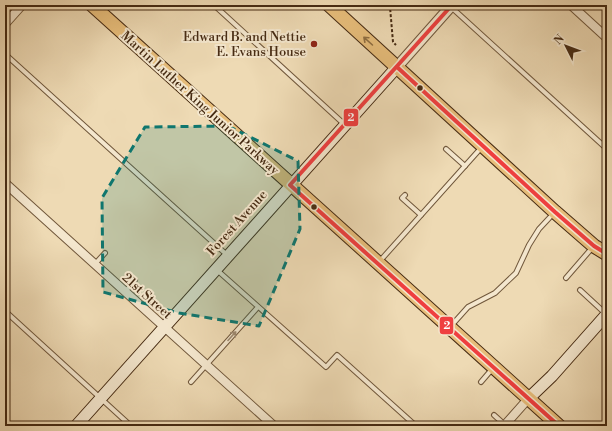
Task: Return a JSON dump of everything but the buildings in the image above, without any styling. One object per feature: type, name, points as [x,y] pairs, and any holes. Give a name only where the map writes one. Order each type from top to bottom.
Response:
[{"type":"main road","name":"Martin Luther King Junior Parkway","points":[[92,5],[377,264],[559,426]]},
{"type":"main road","points":[[328,5],[482,147],[594,246],[607,254]]},
{"type":"main road","name":"Forest Avenue","points":[[76,426],[227,255],[397,67]]},
{"type":"main road","points":[[528,399],[552,376],[607,314]]},
{"type":"street","points":[[5,24],[22,5]]},
{"type":"street","points":[[571,5],[607,38]]},
{"type":"street","name":"Forest Avenue","points":[[397,67],[452,6]]},
{"type":"street","name":"21st Street","points":[[5,183],[274,426]]},
{"type":"street","points":[[504,425],[528,399]]},
{"type":"lane","points":[[214,5],[345,124]]},
{"type":"lane","points":[[452,6],[607,149]]},
{"type":"lane","points":[[5,54],[227,255]]},
{"type":"lane","points":[[377,264],[482,147]]},
{"type":"lane","points":[[446,149],[465,166]]},
{"type":"lane","points":[[154,199],[158,194]]},
{"type":"lane","points":[[405,195],[402,198],[421,215]]},
{"type":"lane","points":[[450,328],[468,307],[495,293],[516,273],[536,234],[555,212]]},
{"type":"lane","points":[[566,278],[594,246]]},
{"type":"lane","points":[[94,264],[104,253]]},
{"type":"lane","points":[[215,269],[326,367],[337,355],[416,426]]},
{"type":"lane","points":[[125,292],[135,280]]},
{"type":"lane","points":[[580,290],[607,314]]},
{"type":"lane","points":[[191,382],[258,307]]},
{"type":"lane","points":[[5,311],[131,426]]},
{"type":"lane","points":[[481,382],[494,368]]},
{"type":"lane","points":[[494,415],[504,425]]},
{"type":"path","points":[[392,5],[390,7],[393,42],[396,45]]},
{"type":"highlighted area","points":[[228,126],[298,161],[300,229],[259,326],[179,313],[103,292],[102,198],[145,127]]},
{"type":"transit line","name":"2","points":[[452,5],[290,185],[559,426]]},
{"type":"transit line","name":"2","points":[[397,67],[555,212],[594,246],[607,254]]},
{"type":"place","name":"Edward B. and Nettie E. Evans House","points":[[314,44]]}]
